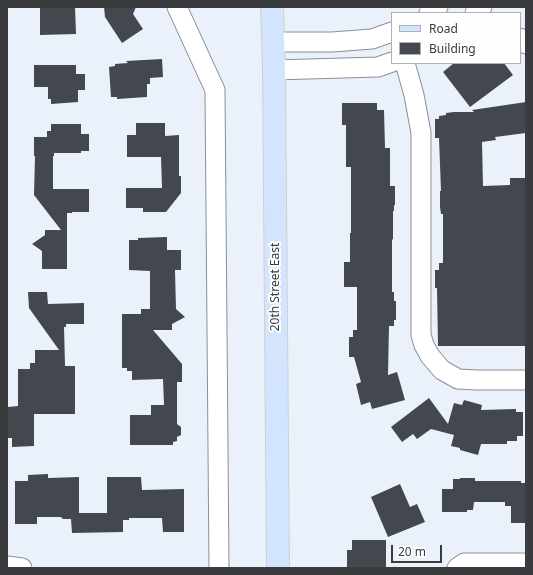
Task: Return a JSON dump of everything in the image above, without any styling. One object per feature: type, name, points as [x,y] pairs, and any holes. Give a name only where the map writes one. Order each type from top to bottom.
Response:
[{"type":"main road","name":"20th Street East","points":[[272,7],[274,70],[278,568]]},
{"type":"street","points":[[176,7],[215,90],[219,568]]},
{"type":"street","points":[[273,42],[332,42],[372,39],[391,32]]},
{"type":"street","points":[[274,70],[378,67],[391,62]]},
{"type":"street","points":[[405,64],[414,95],[421,133],[421,335],[424,345],[430,356],[442,370],[458,379],[526,380]]},
{"type":"street","points":[[457,568],[464,563],[526,563]]},
{"type":"street","points":[[7,566],[22,568]]},
{"type":"building","points":[[40,7],[75,7],[76,34],[40,35]]},
{"type":"building","points":[[104,7],[136,7],[133,14],[143,29],[122,43],[105,17]]},
{"type":"building","points":[[162,59],[163,77],[150,78],[150,84],[147,84],[147,97],[117,99],[117,97],[111,97],[109,67],[115,66],[115,64],[128,63],[126,61]]},
{"type":"building","points":[[453,64],[505,64],[513,75],[470,107],[443,72]]},
{"type":"building","points":[[34,65],[76,65],[76,74],[85,74],[85,90],[78,90],[78,102],[51,104],[51,99],[48,99],[48,87],[34,87]]},
{"type":"building","points":[[526,102],[526,133],[495,137],[496,140],[482,142],[483,186],[510,185],[510,178],[526,178],[526,346],[438,346],[437,288],[435,288],[435,270],[439,270],[439,263],[443,263],[443,214],[441,214],[440,207],[441,191],[439,138],[435,138],[435,119],[439,119],[439,116],[446,115],[446,113],[474,112],[472,110]]},
{"type":"building","points":[[342,103],[377,103],[377,110],[384,110],[385,148],[390,148],[390,186],[395,186],[392,240],[392,292],[394,292],[394,301],[396,301],[396,320],[394,320],[394,326],[389,326],[388,375],[397,372],[405,400],[372,409],[370,402],[361,405],[356,384],[361,382],[354,357],[349,357],[349,337],[353,337],[353,330],[357,330],[357,287],[344,287],[344,262],[350,262],[351,167],[346,167],[346,125],[342,125]]},
{"type":"building","points":[[136,123],[165,123],[165,136],[179,135],[179,176],[181,176],[181,193],[166,212],[143,212],[143,208],[126,208],[126,188],[162,188],[161,157],[127,157],[127,135],[136,135]]},
{"type":"building","points":[[51,124],[81,124],[81,134],[89,134],[89,151],[81,151],[81,153],[54,153],[53,156],[53,189],[89,189],[89,212],[67,213],[67,269],[42,269],[42,251],[32,244],[45,235],[45,230],[61,230],[34,195],[34,137],[47,137],[47,131],[51,131]]},
{"type":"building","points":[[167,237],[167,250],[181,250],[181,270],[175,270],[176,309],[185,317],[172,324],[172,330],[153,330],[182,364],[182,382],[177,382],[177,424],[181,427],[181,435],[177,437],[177,441],[173,442],[173,445],[130,445],[130,415],[151,415],[151,405],[164,405],[163,379],[132,380],[132,371],[127,371],[127,368],[122,368],[122,314],[141,314],[141,309],[150,309],[150,271],[129,270],[129,240],[138,240],[138,238]]},
{"type":"building","points":[[28,292],[47,292],[48,304],[84,303],[84,324],[66,324],[66,327],[64,327],[65,366],[75,366],[75,414],[34,414],[34,446],[12,447],[12,438],[8,438],[8,407],[18,406],[18,369],[30,369],[30,363],[35,363],[35,350],[59,350],[29,308]]},
{"type":"building","points":[[429,398],[448,424],[454,403],[462,405],[464,400],[482,405],[481,410],[516,409],[516,412],[523,412],[523,436],[517,436],[517,441],[507,441],[507,444],[481,444],[478,455],[451,446],[454,435],[431,429],[417,439],[413,434],[402,442],[391,427]]},
{"type":"building","points":[[48,474],[48,478],[79,477],[79,513],[107,513],[107,477],[141,477],[142,490],[184,489],[184,532],[163,532],[162,518],[129,518],[129,520],[123,520],[123,532],[72,533],[71,519],[63,519],[61,517],[37,517],[37,524],[15,524],[15,481],[28,481],[28,475]]},
{"type":"building","points":[[475,478],[475,481],[521,481],[521,483],[526,483],[526,523],[511,523],[511,506],[505,506],[505,502],[474,502],[473,510],[467,510],[467,512],[442,512],[442,489],[453,489],[453,479]]},
{"type":"building","points":[[400,484],[410,507],[417,504],[425,522],[388,537],[371,497]]},
{"type":"building","points":[[352,540],[386,540],[386,568],[347,568],[347,550],[352,550]]}]
